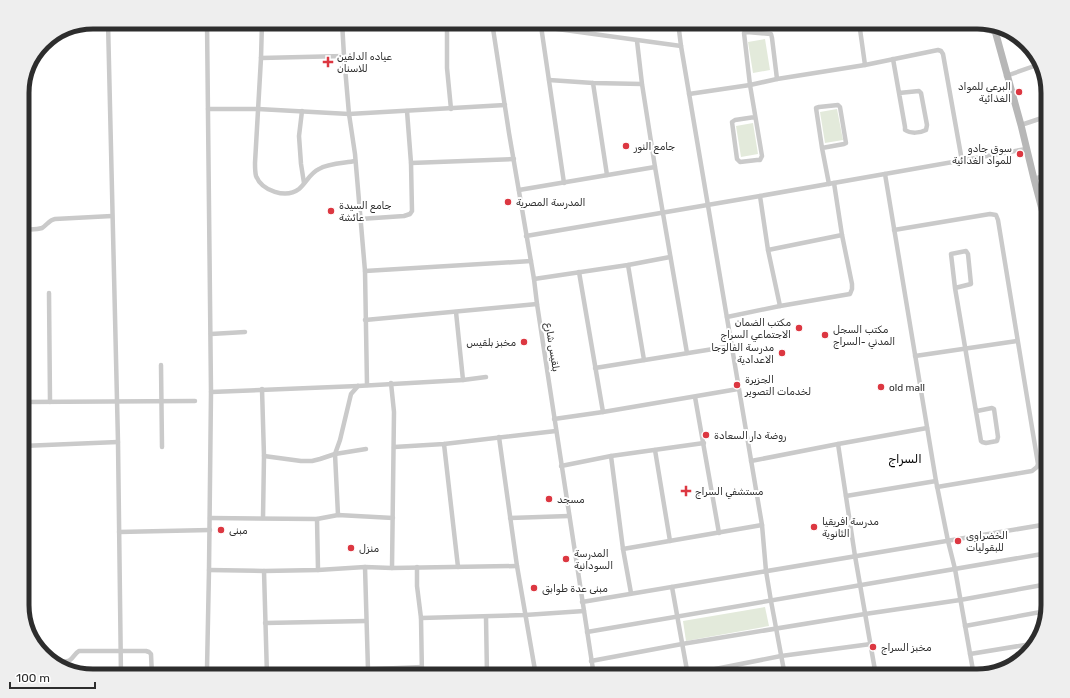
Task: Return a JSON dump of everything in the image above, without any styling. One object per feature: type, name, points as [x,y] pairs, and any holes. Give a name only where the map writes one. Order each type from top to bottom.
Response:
[{"type":"street","points":[[108,29],[118,442],[121,669]]},
{"type":"street","points":[[207,29],[211,392],[207,669]]},
{"type":"street","points":[[262,29],[255,163],[256,175],[260,183],[273,191],[284,193],[293,192],[299,189],[318,169],[324,166],[355,161]]},
{"type":"street","points":[[342,29],[364,271],[367,385]]},
{"type":"street","points":[[447,29],[447,68],[451,109]]},
{"type":"street","name":"بلقيس شارع","points":[[493,29],[534,279],[593,669]]},
{"type":"street","points":[[541,29],[564,183]]},
{"type":"street","points":[[560,29],[680,46]]},
{"type":"street","points":[[679,29],[680,46],[762,525],[766,571],[784,669]]},
{"type":"street","points":[[860,29],[865,65]]},
{"type":"street","points":[[995,31],[1006,76],[1021,125],[1041,205]]},
{"type":"street","points":[[755,117],[735,120],[732,122],[737,159],[740,162],[758,160],[762,158],[750,85],[743,36],[744,34],[747,32],[771,34],[777,79]]},
{"type":"street","points":[[637,41],[655,168],[687,353]]},
{"type":"street","points":[[689,94],[865,65],[938,50],[941,51],[944,57],[962,161]]},
{"type":"street","points":[[261,58],[344,56]]},
{"type":"street","points":[[893,59],[899,94],[906,130],[910,133],[923,132],[926,130],[927,125],[921,93],[916,91],[899,94]]},
{"type":"street","points":[[1006,76],[1035,66]]},
{"type":"street","points":[[549,80],[642,84]]},
{"type":"street","points":[[593,83],[607,175]]},
{"type":"street","points":[[208,109],[258,109],[349,114],[505,105]]},
{"type":"street","points":[[727,317],[850,294],[852,284],[822,148],[816,108],[838,105],[840,107],[846,143],[822,148]]},
{"type":"street","points":[[302,111],[299,136],[304,182]]},
{"type":"street","points":[[360,219],[404,216],[410,214],[412,209],[407,111]]},
{"type":"street","points":[[1021,125],[1041,118]]},
{"type":"street","points":[[526,236],[1026,149]]},
{"type":"street","points":[[410,163],[514,158]]},
{"type":"street","points":[[519,190],[655,168]]},
{"type":"street","points":[[885,174],[937,487],[955,569],[973,669]]},
{"type":"street","points":[[1034,179],[1041,176]]},
{"type":"street","points":[[760,196],[768,250],[780,306]]},
{"type":"street","points":[[894,230],[990,214],[996,215],[999,226],[1038,461],[1037,466],[1032,471],[937,487]]},
{"type":"street","points":[[29,230],[42,228],[52,220],[112,216]]},
{"type":"street","points":[[768,250],[842,235]]},
{"type":"street","points":[[955,288],[972,284],[968,254],[966,252],[951,254],[955,288],[964,348],[981,441],[986,443],[997,440],[998,437],[994,409],[992,408],[976,411]]},
{"type":"street","points":[[534,279],[670,258]]},
{"type":"street","points":[[364,271],[531,261]]},
{"type":"street","points":[[628,265],[644,360]]},
{"type":"street","points":[[579,272],[603,412]]},
{"type":"street","points":[[49,294],[50,402]]},
{"type":"street","points":[[365,320],[537,304]]},
{"type":"street","points":[[456,312],[463,380]]},
{"type":"street","points":[[210,334],[245,332]]},
{"type":"street","points":[[915,356],[1017,341]]},
{"type":"street","points":[[595,368],[732,346]]},
{"type":"street","points":[[161,365],[162,447]]},
{"type":"street","points":[[211,392],[358,386],[463,380],[486,377]]},
{"type":"street","points":[[391,383],[394,412],[392,568]]},
{"type":"street","points":[[338,515],[335,454],[340,440],[351,394],[358,386]]},
{"type":"street","points":[[262,389],[264,456],[263,518]]},
{"type":"street","points":[[554,419],[738,389]]},
{"type":"street","points":[[695,397],[704,443],[718,533]]},
{"type":"street","points":[[29,402],[195,401]]},
{"type":"street","points":[[751,461],[927,428]]},
{"type":"street","points":[[394,447],[444,444],[556,431]]},
{"type":"street","points":[[500,437],[517,566],[535,669]]},
{"type":"street","points":[[29,446],[118,442]]},
{"type":"street","points":[[561,466],[611,456],[704,443]]},
{"type":"street","points":[[444,444],[458,567]]},
{"type":"street","points":[[838,444],[855,556],[875,669]]},
{"type":"street","points":[[264,456],[312,461],[335,454],[366,450]]},
{"type":"street","points":[[656,450],[670,541]]},
{"type":"street","points":[[611,456],[623,549],[631,594]]},
{"type":"street","points":[[846,496],[936,481]]},
{"type":"street","points":[[210,518],[317,519],[338,515],[393,518]]},
{"type":"street","points":[[510,518],[569,516]]},
{"type":"street","points":[[317,519],[318,570]]},
{"type":"street","points":[[623,549],[762,525]]},
{"type":"street","points":[[582,602],[1041,525]]},
{"type":"street","points":[[119,532],[210,530]]},
{"type":"street","points":[[587,632],[1041,554]]},
{"type":"street","points":[[209,570],[264,571],[365,567],[517,566]]},
{"type":"street","points":[[365,567],[368,669]]},
{"type":"street","points":[[386,669],[422,667],[421,618],[417,586],[417,567]]},
{"type":"street","points":[[264,571],[267,669]]},
{"type":"street","points":[[591,661],[682,644],[960,600],[1041,585]]},
{"type":"street","points":[[672,587],[687,669]]},
{"type":"street","points":[[421,618],[525,615],[584,611]]},
{"type":"street","points":[[965,626],[1040,612]]},
{"type":"street","points":[[486,616],[487,669]]},
{"type":"street","points":[[265,623],[366,621]]},
{"type":"street","points":[[717,669],[781,656],[871,644]]},
{"type":"street","points":[[970,654],[1027,645]]},
{"type":"street","points":[[63,661],[68,661],[75,653],[79,651],[146,651],[152,656],[152,669]]},
{"type":"green space","points":[[765,39],[770,70],[753,73],[748,42]]},
{"type":"green space","points":[[837,109],[843,140],[825,143],[820,112]]},
{"type":"green space","points":[[753,123],[758,154],[741,157],[736,126]]},
{"type":"green space","points":[[765,607],[769,626],[686,641],[683,621]]},
{"type":"place","name":"عياده الدلفين للاسنان","points":[[328,62]]},
{"type":"place","name":"البرعي للمواد الغذائية","points":[[1019,92]]},
{"type":"place","name":"جامع النور","points":[[626,146]]},
{"type":"place","name":"سوق جادو للمواد الغدائية","points":[[1020,154]]},
{"type":"place","name":"المدرسة المصرية","points":[[508,202]]},
{"type":"place","name":"جامع السيدة عائشة","points":[[331,211]]},
{"type":"place","name":"مكتب الضمان الاجتماعي السراج","points":[[799,328]]},
{"type":"place","name":"مكتب السجل المدني -السراج","points":[[825,335]]},
{"type":"place","name":"مخبز بلقيس","points":[[524,342]]},
{"type":"place","name":"مدرسة الفالوجا الاعدادية","points":[[782,353]]},
{"type":"place","name":"الجزيرة لخدمات التصوير","points":[[737,385]]},
{"type":"place","name":"old mall","points":[[881,387]]},
{"type":"place","name":"روضة دار السعادة","points":[[706,435]]},
{"type":"place","name":"مستشفي السراج","points":[[686,491]]},
{"type":"place","name":"مسجد","points":[[549,499]]},
{"type":"place","name":"مدرسة افريقيا الثانوية","points":[[814,527]]},
{"type":"place","name":"مبنى","points":[[221,530]]},
{"type":"place","name":"الخضراوى للبقوليات","points":[[958,541]]},
{"type":"place","name":"منزل","points":[[351,548]]},
{"type":"place","name":"المدرسة السودانية","points":[[566,559]]},
{"type":"place","name":"مبنى عدة طوابق","points":[[534,588]]},
{"type":"place","name":"مخبز السراج","points":[[873,647]]},
{"type":"district","name":"السراج","points":[[905,459]]}]
